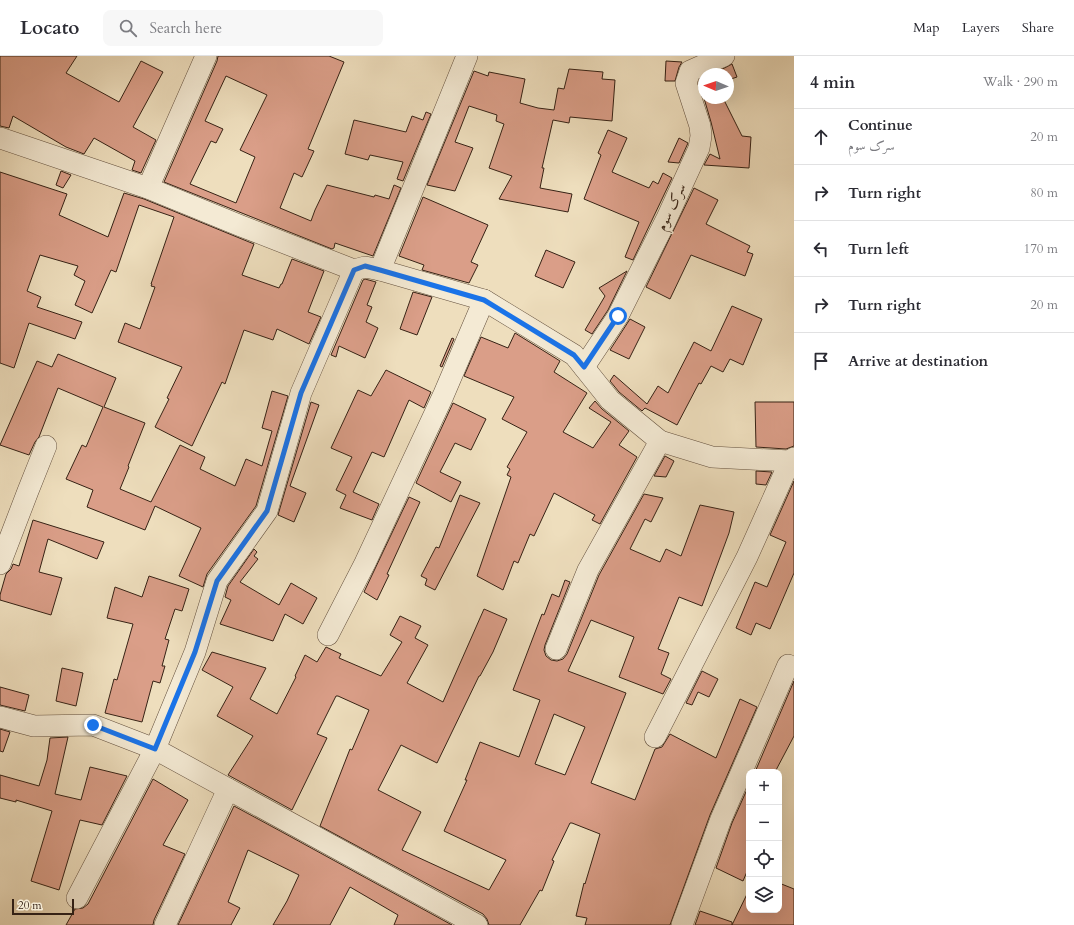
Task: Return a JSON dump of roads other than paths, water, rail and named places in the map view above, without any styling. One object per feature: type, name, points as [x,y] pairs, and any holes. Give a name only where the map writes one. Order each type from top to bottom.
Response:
[{"type":"street","points":[[148,188],[206,56]]},
{"type":"street","points":[[380,270],[467,56]]},
{"type":"street","name":"سرک سوم","points":[[584,367],[618,316],[666,220],[699,148],[702,136],[700,126],[686,83],[690,71],[724,56]]},
{"type":"street","points":[[0,138],[148,188],[354,270],[365,266],[484,300],[574,355],[610,400],[660,441],[712,457],[792,459],[747,557],[655,737]]},
{"type":"street","points":[[77,898],[155,749],[195,652],[217,581],[267,511],[301,393],[354,270]]},
{"type":"street","points":[[328,635],[365,563],[440,403],[484,300]]},
{"type":"street","points":[[556,649],[588,570],[660,441]]},
{"type":"street","points":[[0,564],[46,446]]},
{"type":"street","points":[[682,925],[721,820],[788,666]]},
{"type":"street","points":[[0,717],[34,726],[93,725],[155,749],[477,925]]},
{"type":"street","points":[[165,925],[228,789]]}]
